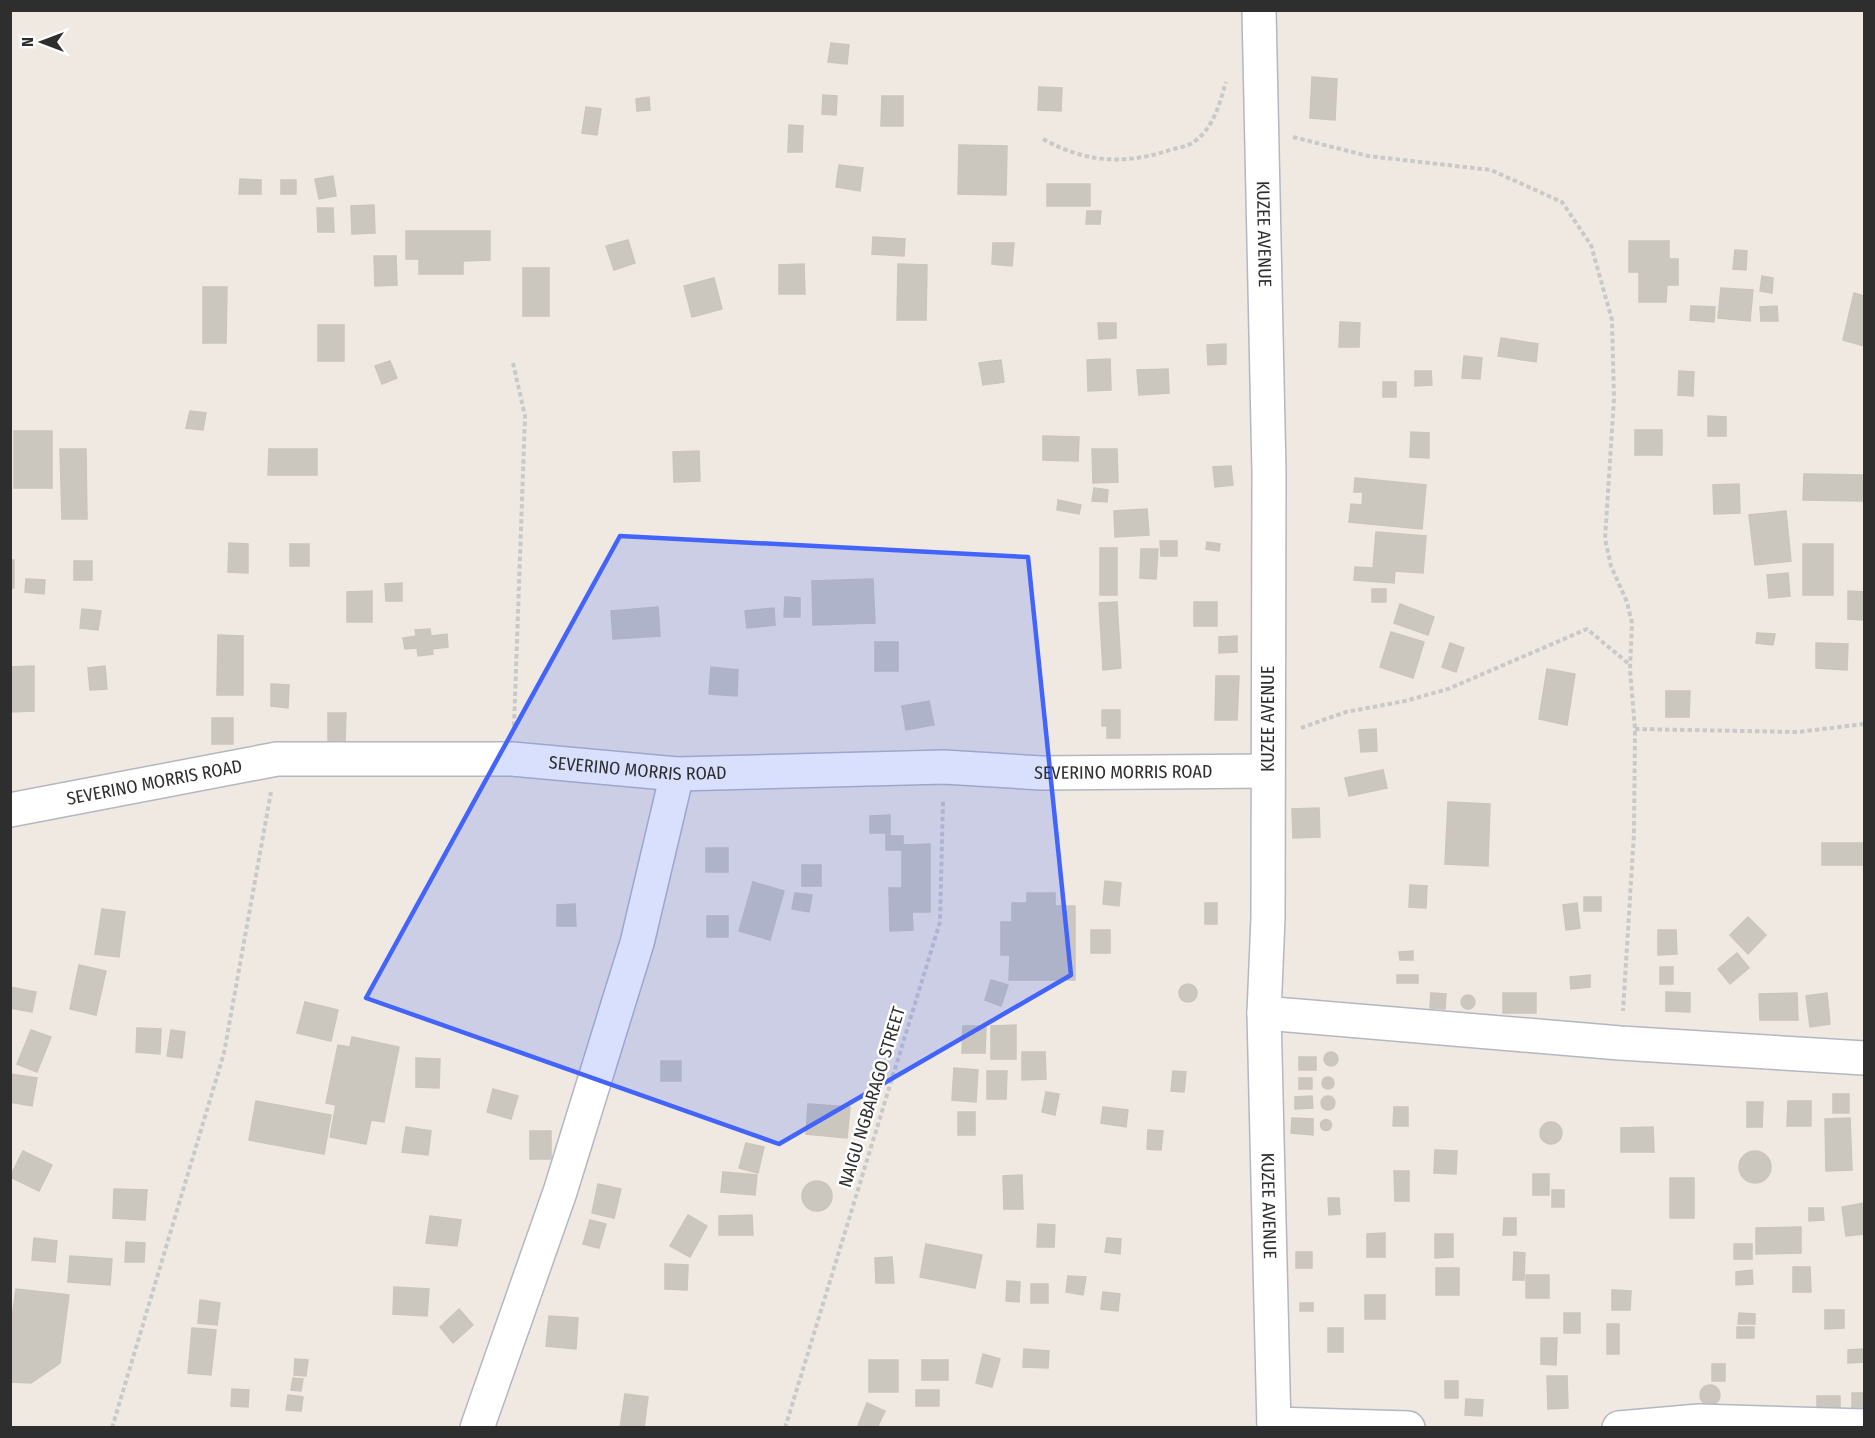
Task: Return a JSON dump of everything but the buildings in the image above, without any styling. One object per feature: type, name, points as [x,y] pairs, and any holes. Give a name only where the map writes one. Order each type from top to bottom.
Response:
[{"type":"street","name":"KUZEE AVENUE","points":[[1259,10],[1269,472],[1268,918],[1264,1012],[1274,1426]]},
{"type":"street","name":"SEVERINO MORRIS ROAD","points":[[10,810],[277,759],[512,759],[677,774],[944,767],[1041,773],[1268,755]]},
{"type":"street","points":[[477,1428],[560,1192],[637,943],[677,774]]},
{"type":"street","points":[[1264,1012],[1620,1042],[1864,1058]]},
{"type":"street","points":[[1619,1428],[1699,1421],[1864,1426]]},
{"type":"street","points":[[1274,1426],[1408,1428]]},
{"type":"path","points":[[1043,139],[1067,153],[1112,160],[1147,157],[1193,143],[1214,120],[1228,76]]},
{"type":"path","points":[[1260,128],[1368,156],[1491,170],[1562,202],[1591,245],[1612,320],[1614,399],[1605,539],[1611,566],[1627,602],[1632,623],[1630,664],[1635,729],[1631,916],[1620,1042]]},
{"type":"path","points":[[512,759],[525,416],[513,363]]},
{"type":"path","points":[[1268,755],[1346,712],[1406,701],[1448,689],[1587,629],[1630,664]]},
{"type":"path","points":[[1635,729],[1798,732],[1864,724]]},
{"type":"path","points":[[112,1428],[224,1053],[277,759]]},
{"type":"path","name":"NAIGU NGBARAGO STREET","points":[[785,1428],[940,922],[944,767]]},
{"type":"highlighted area","points":[[620,536],[1028,557],[1071,975],[779,1144],[366,998]]}]
